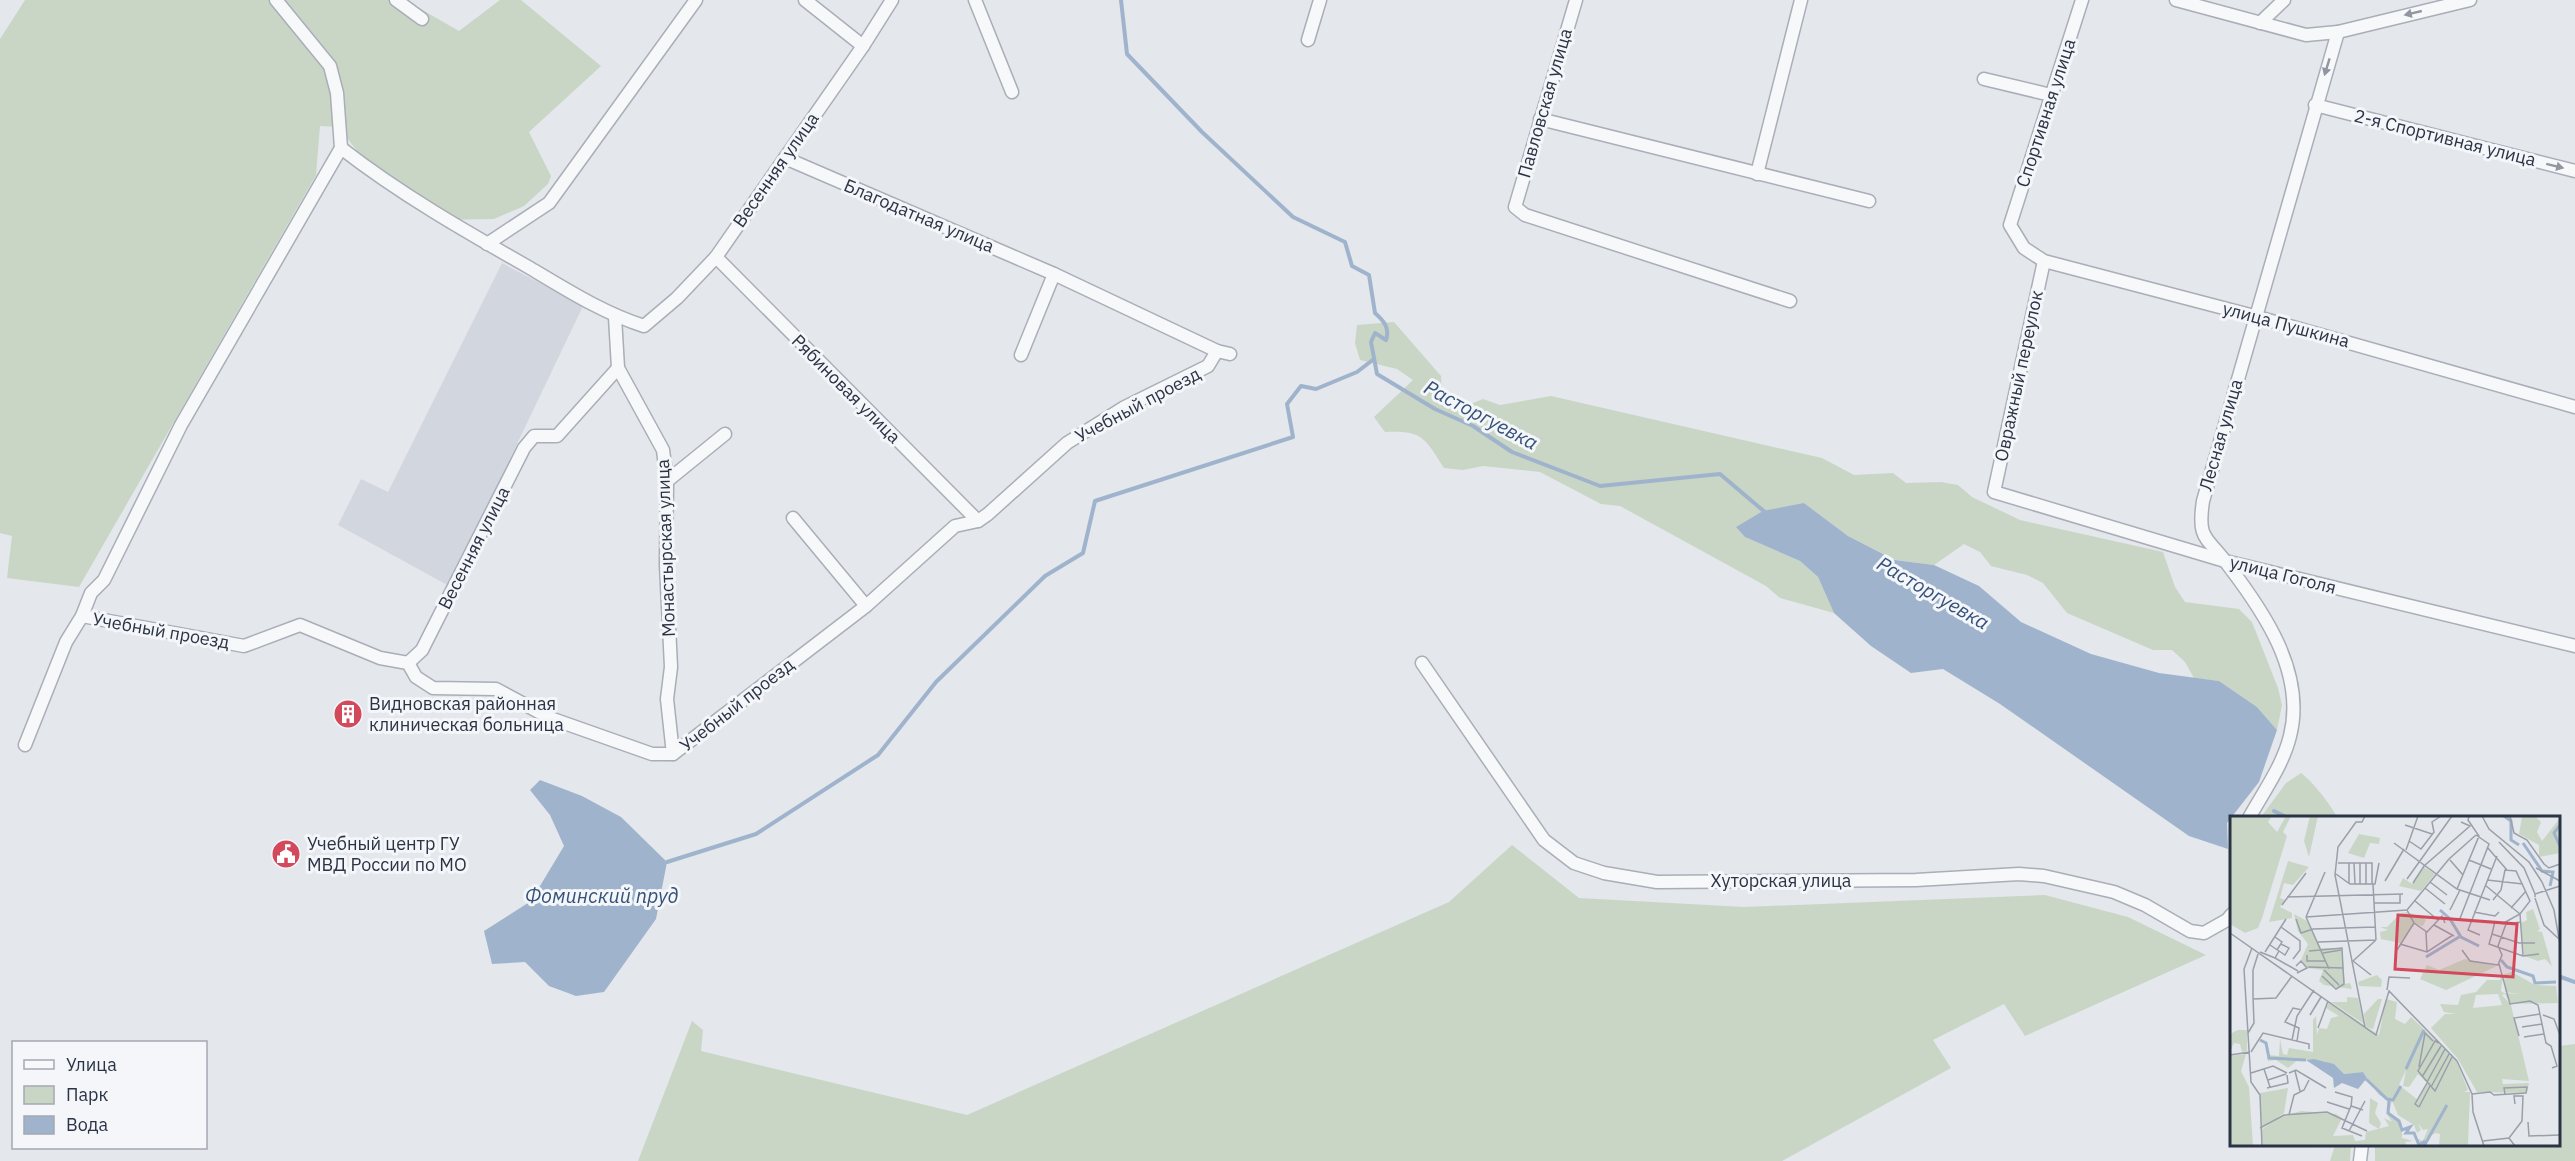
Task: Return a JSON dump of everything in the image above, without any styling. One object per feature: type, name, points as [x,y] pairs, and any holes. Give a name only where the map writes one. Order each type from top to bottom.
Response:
[{"type":"street","points":[[25,745],[66,642],[82,616],[91,593],[104,580],[181,425],[327,176],[341,148],[337,93],[330,66],[276,0]]},
{"type":"street","points":[[396,0],[422,19]]},
{"type":"street","points":[[487,244],[549,203],[696,0]]},
{"type":"street","points":[[805,0],[863,46]]},
{"type":"street","name":"Весенняя улица","points":[[615,317],[644,326],[676,298],[716,257],[863,46],[892,0]]},
{"type":"street","points":[[975,0],[1012,92]]},
{"type":"street","points":[[1308,40],[1320,0]]},
{"type":"street","name":"Павловская улица","points":[[1576,0],[1515,207],[1525,215],[1790,301]]},
{"type":"street","points":[[1757,174],[1801,0]]},
{"type":"street","name":"Спортивная улица","points":[[2010,225],[2082,0]]},
{"type":"street","points":[[2176,0],[2306,34],[2340,31],[2470,0]]},
{"type":"street","points":[[2259,23],[2284,0]]},
{"type":"street","name":"Лесная улица","points":[[2250,816],[2280,764],[2290,735],[2295,704],[2288,667],[2267,623],[2226,561],[2207,543],[2199,525],[2203,501],[2254,316],[2315,105],[2340,31]]},
{"type":"street","points":[[1984,80],[2051,95]]},
{"type":"street","name":"2-я Спортивная улица","points":[[2315,105],[2575,171]]},
{"type":"street","points":[[1540,119],[1869,201]]},
{"type":"street","points":[[341,148],[375,175],[487,244],[615,317]]},
{"type":"street","name":"Благодатная улица","points":[[785,158],[1054,274],[1217,351],[1230,354]]},
{"type":"street","name":"улица Пушкина","points":[[2010,225],[2024,248],[2044,261],[2254,316],[2575,407]]},
{"type":"street","name":"Рябиновая улица","points":[[716,257],[978,521]]},
{"type":"street","name":"Овражный переулок","points":[[1994,492],[2044,261]]},
{"type":"street","points":[[1021,355],[1054,274]]},
{"type":"street","name":"Монастырская улица","points":[[615,317],[618,368],[663,450],[667,481],[666,565],[671,667],[667,699],[673,754]]},
{"type":"street","name":"Учебный проезд","points":[[82,616],[244,646],[300,625],[380,658],[408,663],[416,677],[433,688],[496,689],[550,718],[652,754],[673,754],[866,606],[955,526],[978,521],[1067,443],[1123,408],[1208,366],[1217,351]]},
{"type":"street","name":"Весенняя улица","points":[[408,663],[422,650],[524,448],[534,436],[558,436],[618,368]]},
{"type":"street","points":[[667,481],[725,434]]},
{"type":"street","name":"улица Гоголя","points":[[1994,492],[2226,561],[2575,646]]},
{"type":"street","points":[[793,518],[866,606]]},
{"type":"street","name":"Хуторская улица","points":[[1422,663],[1544,840],[1574,862],[1604,873],[1657,882],[1916,880],[1987,874],[2036,875],[2114,892],[2145,905],[2190,931],[2204,933],[2230,917]]},
{"type":"street","points":[[2360,1161],[2361,1146]]},
{"type":"shaded area","points":[[502,263],[583,306],[449,586],[338,525],[361,479],[388,492]]},
{"type":"green space","points":[[25,0],[405,0],[459,31],[500,0],[521,0],[601,66],[529,132],[551,176],[548,184],[524,206],[494,219],[434,220],[375,173],[338,127],[320,126],[316,175],[79,587],[7,578],[12,536],[0,533],[0,39]]},
{"type":"green space","points":[[1394,322],[1441,376],[1442,394],[1466,406],[1483,399],[1500,405],[1551,396],[1822,458],[1854,475],[1893,473],[1906,483],[1941,482],[1958,485],[1972,497],[2020,520],[2163,552],[2175,587],[2185,602],[2239,609],[2252,622],[2278,688],[2282,705],[2277,730],[2257,707],[2219,681],[2194,678],[2185,662],[2172,650],[2153,650],[2067,613],[2043,583],[2027,575],[1991,566],[1980,552],[1964,544],[1934,565],[1896,560],[1848,536],[1804,503],[1745,537],[1800,561],[1818,577],[1834,613],[1780,598],[1766,586],[1620,506],[1601,504],[1540,472],[1483,466],[1463,470],[1444,468],[1422,438],[1408,433],[1385,432],[1374,417],[1413,380],[1397,369],[1360,360],[1355,343],[1357,325]]},
{"type":"green space","points":[[2301,773],[2321,794],[2336,816],[2262,816],[2286,783]]},
{"type":"green space","points":[[1512,845],[1579,898],[1744,907],[2045,895],[2128,917],[2206,955],[2025,1036],[2004,1004],[1933,1040],[1951,1068],[1782,1161],[638,1161],[692,1021],[703,1030],[701,1051],[967,1115],[1449,902]]},
{"type":"green space","points":[[2575,1044],[2575,1161],[2375,1161],[2375,1146],[2560,1146],[2560,1046]]},
{"type":"green space","points":[[2335,1146],[2351,1146],[2350,1161],[2330,1161]]},
{"type":"water","points":[[1804,503],[1848,536],[1895,560],[1934,565],[1979,586],[2021,622],[2091,654],[2159,673],[2219,681],[2257,707],[2277,730],[2259,782],[2232,816],[2230,816],[2227,823],[2228,849],[2189,836],[2000,704],[1943,669],[1911,673],[1871,646],[1834,613],[1818,577],[1800,561],[1745,537],[1736,527],[1763,511]]},
{"type":"water","name":"Фоминский пруд","points":[[540,780],[582,796],[621,817],[667,862],[656,919],[604,992],[576,996],[549,986],[525,962],[492,964],[484,931],[531,901],[564,846],[550,815],[530,790]]},
{"type":"waterway","name":"Расторгуевка","points":[[1121,0],[1127,54],[1202,132],[1293,217],[1345,242],[1352,266],[1369,275],[1375,313],[1387,328],[1386,340],[1375,333],[1371,342],[1377,374],[1435,409],[1473,426],[1512,452],[1600,486],[1720,474],[1766,513]]},
{"type":"waterway","points":[[667,862],[756,834],[878,755],[936,682],[1045,576],[1083,553],[1095,501],[1293,437],[1287,404],[1301,386],[1316,389],[1357,372],[1374,359]]},
{"type":"waterway","name":"Расторгуевка","points":[[2274,811],[2284,816]]},
{"type":"waterway","name":"Расторгуевка","points":[[2560,977],[2575,982]]},
{"type":"place","name":"Видновская районная клиническая больница","points":[[348,714]]},
{"type":"place","name":"Учебный центр ГУ МВД России по МО","points":[[286,854]]}]
